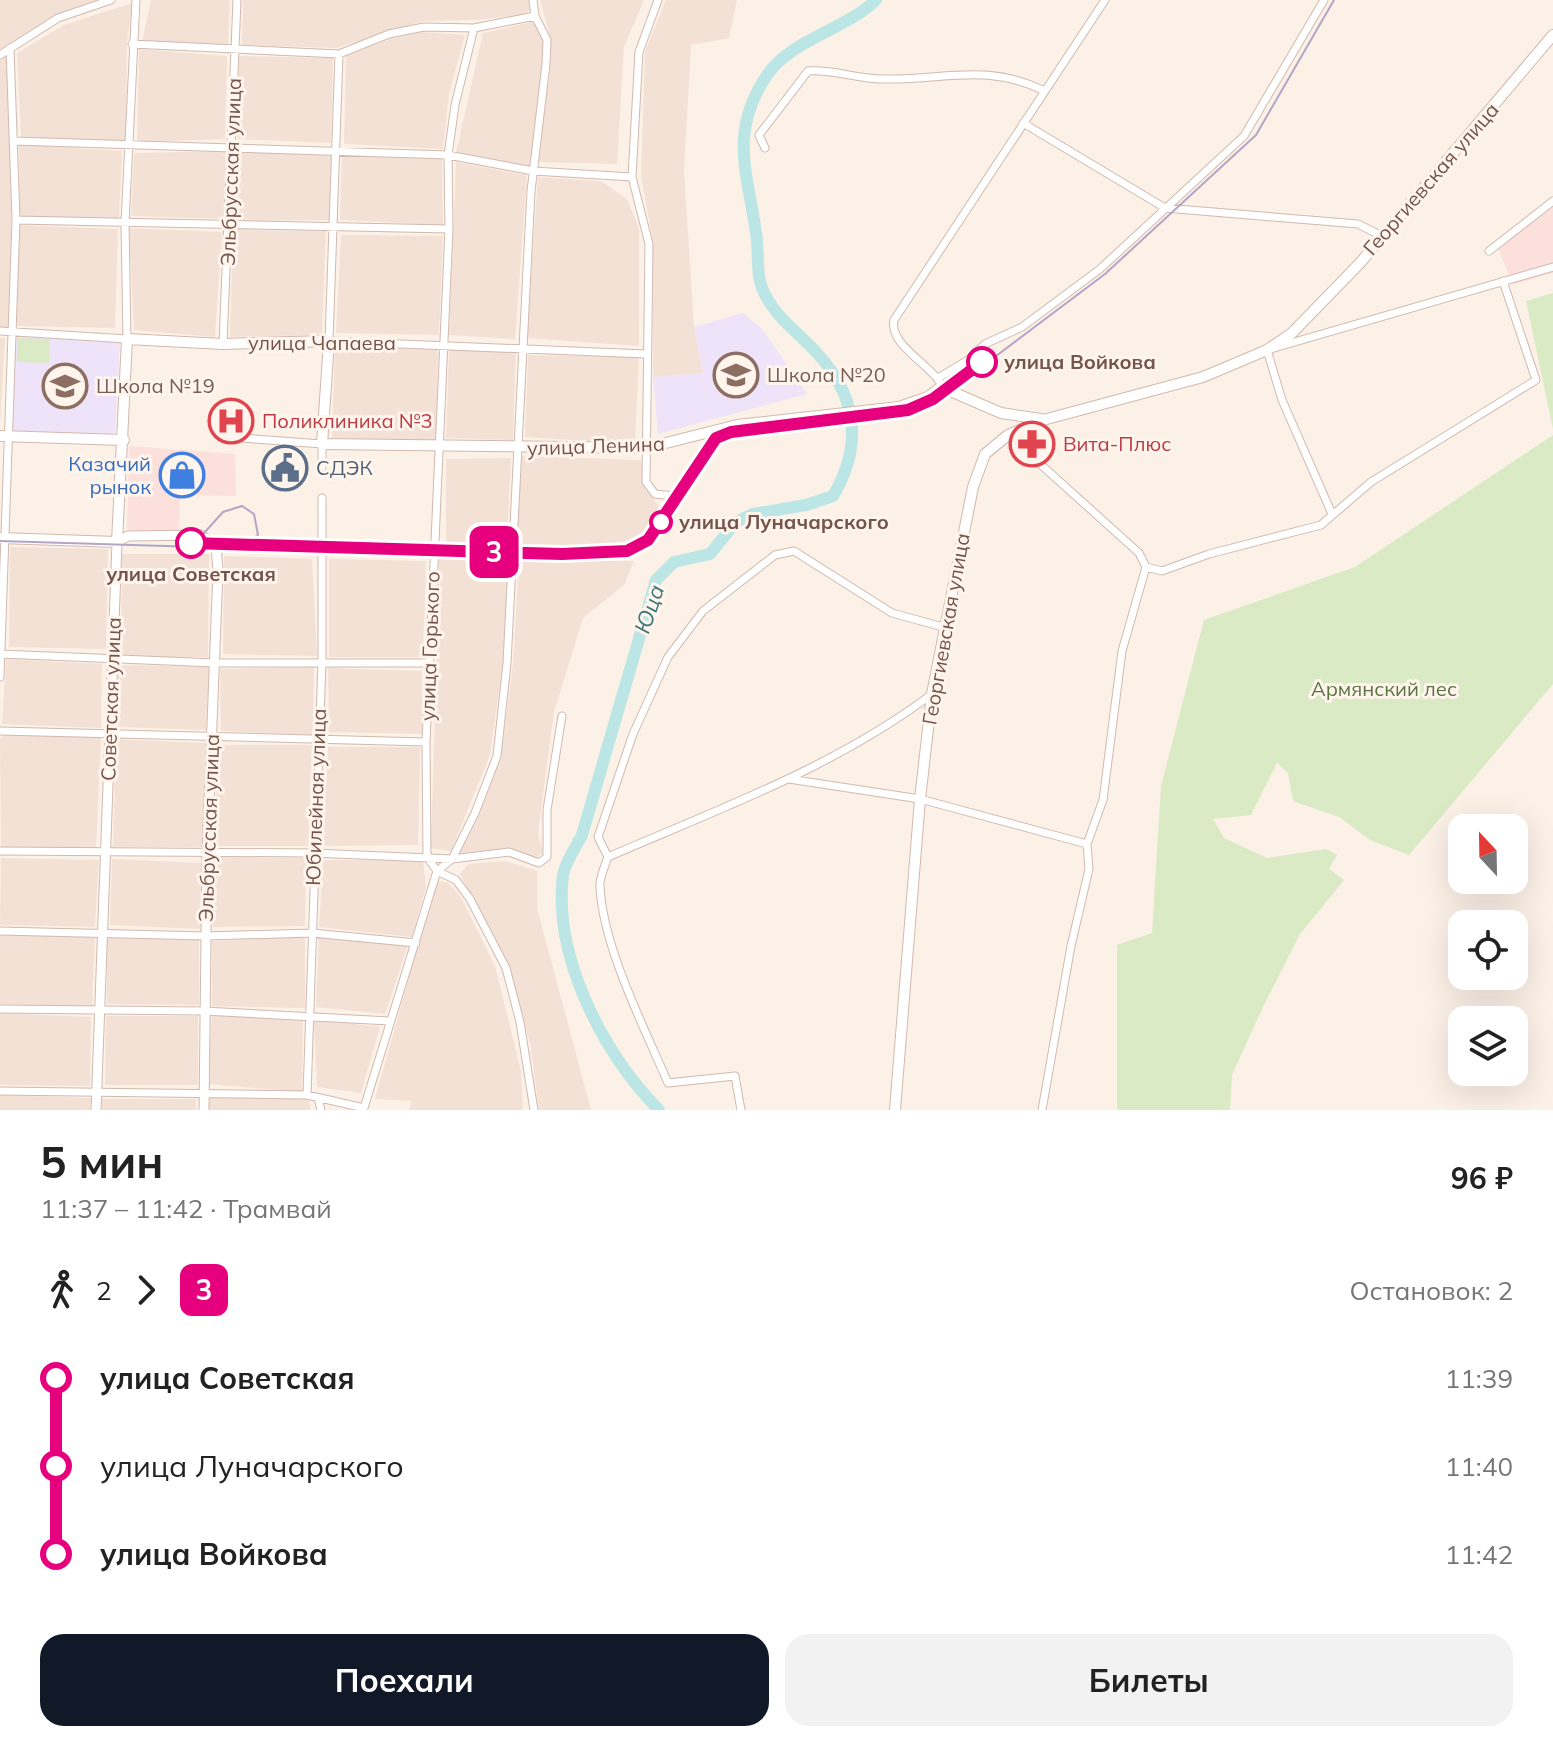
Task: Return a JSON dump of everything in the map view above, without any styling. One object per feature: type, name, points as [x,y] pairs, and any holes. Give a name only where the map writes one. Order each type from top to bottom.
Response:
[{"type":"main road","name":"Георгиевская улица","points":[[895,1110],[920,799],[932,694],[943,627],[980,464],[988,451],[1008,435],[1043,420],[1203,377],[1267,350],[1306,320],[1382,236],[1553,35]]},
{"type":"main road","name":"улица Чапаева","points":[[127,339],[223,344],[329,341]]},
{"type":"main road","name":"Советская улица","points":[[117,542],[127,339]]},
{"type":"main road","points":[[322,444],[329,341]]},
{"type":"main road","name":"улица Ленина","points":[[322,444],[516,449],[646,448],[737,425],[872,412],[928,397],[940,383]]},
{"type":"main road","points":[[940,383],[1001,413],[1043,420]]},
{"type":"main road","points":[[1001,413],[1008,435]]},
{"type":"main road","points":[[5,436],[124,440]]},
{"type":"main road","points":[[3,539],[117,542]]},
{"type":"street","points":[[0,55],[58,18],[111,0]]},
{"type":"street","name":"Советская улица","points":[[127,339],[125,223],[136,0]]},
{"type":"street","name":"Эльбрусская улица","points":[[223,344],[237,0]]},
{"type":"street","points":[[0,1091],[307,1095],[364,1108],[437,871],[452,859],[475,813],[497,756],[507,663],[533,171],[546,64],[547,40],[535,16],[533,0]]},
{"type":"street","points":[[117,542],[128,536],[201,535],[216,547],[511,554],[626,554],[640,549],[675,496],[648,489],[645,354],[649,244],[632,177],[639,52],[658,0]]},
{"type":"street","points":[[1105,0],[893,323],[899,339],[940,383],[985,344],[1022,327],[1089,277],[1244,136],[1324,0]]},
{"type":"street","points":[[132,44],[339,54],[389,34],[424,27],[474,28],[535,16]]},
{"type":"street","name":"улица Горького","points":[[427,857],[426,742],[449,229],[448,155],[455,105],[474,28]]},
{"type":"street","points":[[0,677],[5,436],[16,220],[10,48]]},
{"type":"street","points":[[329,341],[339,54]]},
{"type":"street","points":[[765,148],[759,135],[808,71],[824,70],[882,79],[986,73],[1021,79],[1045,91]]},
{"type":"street","points":[[1023,123],[1165,208],[1358,224],[1382,236]]},
{"type":"street","points":[[14,141],[130,147],[337,149],[448,155],[533,171],[632,177]]},
{"type":"street","points":[[1489,251],[1553,201]]},
{"type":"street","points":[[16,220],[449,229]]},
{"type":"street","name":"Георгиевская улица","points":[[1267,350],[1553,267]]},
{"type":"street","points":[[1146,567],[1162,571],[1209,554],[1321,525],[1371,482],[1536,380],[1503,281]]},
{"type":"street","name":"улица Чапаева","points":[[0,331],[127,339]]},
{"type":"street","name":"улица Чапаева","points":[[329,341],[522,346],[645,354]]},
{"type":"street","points":[[1267,350],[1282,400],[1332,514]]},
{"type":"street","points":[[1008,435],[1087,510],[1139,553],[1146,567],[1122,651],[1103,800],[1087,844],[1089,869],[1071,946],[1042,1110]]},
{"type":"street","name":"улица Ленина","points":[[242,438],[322,444]]},
{"type":"street","points":[[322,444],[322,467]]},
{"type":"street","name":"Юбилейная улица","points":[[307,1095],[322,661],[322,498]]},
{"type":"street","name":"Советская улица","points":[[96,1110],[117,542]]},
{"type":"street","name":"Эльбрусская улица","points":[[204,1110],[207,853],[215,663],[216,547]]},
{"type":"street","points":[[741,1110],[735,1076],[668,1083],[634,1004],[607,925],[599,884],[608,857],[598,837],[633,734],[668,657],[703,611],[775,555],[794,551],[892,613],[943,627]]},
{"type":"street","points":[[1,654],[215,663],[430,663]]},
{"type":"street","points":[[608,857],[788,779],[872,735],[932,694]]},
{"type":"street","points":[[0,851],[313,853],[452,859],[509,852],[539,863],[547,857],[547,810],[562,716]]},
{"type":"street","points":[[0,731],[212,739],[426,742]]},
{"type":"street","points":[[788,779],[920,799],[1087,844]]},
{"type":"street","points":[[427,857],[437,871],[456,880],[470,899],[506,968],[520,1022],[534,1110]]},
{"type":"street","points":[[0,931],[206,936],[312,933],[416,943]]},
{"type":"street","points":[[0,1009],[309,1014],[389,1021]]},
{"type":"street","points":[[318,1098],[321,1110]]},
{"type":"shaded area","points":[[0,0],[99,0],[62,12],[0,50]]},
{"type":"shaded area","points":[[151,0],[230,0],[228,44],[142,41]]},
{"type":"shaded area","points":[[243,0],[531,0],[531,10],[522,15],[475,20],[423,21],[336,48],[242,45]]},
{"type":"shaded area","points":[[540,0],[644,0],[624,47],[617,164],[534,162],[550,74],[551,40]]},
{"type":"shaded area","points":[[666,0],[737,0],[729,38],[691,45],[684,171],[694,327],[703,373],[653,377],[653,242],[641,176],[645,51]]},
{"type":"shaded area","points":[[132,3],[127,43],[126,142],[21,138],[17,53],[64,25]]},
{"type":"shaded area","points":[[536,21],[545,40],[530,166],[456,153],[483,33]]},
{"type":"shaded area","points":[[422,32],[465,35],[449,94],[443,149],[344,144],[346,56],[390,39]]},
{"type":"shaded area","points":[[139,49],[227,56],[225,139],[137,142]]},
{"type":"shaded area","points":[[9,55],[11,332],[0,327],[0,60]]},
{"type":"shaded area","points":[[239,56],[333,58],[331,143],[237,139]]},
{"type":"shaded area","points":[[19,144],[122,151],[119,219],[20,216]]},
{"type":"shaded area","points":[[227,151],[225,219],[131,216],[134,153]]},
{"type":"shaded area","points":[[238,152],[331,153],[330,220],[237,221]]},
{"type":"shaded area","points":[[342,156],[442,159],[443,225],[340,220]]},
{"type":"shaded area","points":[[456,162],[527,175],[515,339],[449,335]]},
{"type":"shaded area","points":[[538,177],[601,181],[627,199],[639,228],[639,346],[526,338]]},
{"type":"shaded area","points":[[1553,196],[1553,273],[1513,285],[1495,241]]},
{"type":"shaded area","points":[[16,225],[118,229],[115,328],[17,326]]},
{"type":"shaded area","points":[[129,228],[222,232],[215,337],[134,330]]},
{"type":"shaded area","points":[[233,230],[326,231],[322,335],[230,337]]},
{"type":"shaded area","points":[[341,235],[443,236],[439,335],[336,333]]},
{"type":"shaded area","name":"Школа №20","points":[[743,313],[762,329],[807,394],[658,434],[653,377],[703,373],[694,327]]},
{"type":"shaded area","name":"Школа №19","points":[[13,334],[120,340],[115,433],[13,432]]},
{"type":"shaded area","points":[[0,338],[5,338],[0,428]]},
{"type":"shaded area","points":[[335,347],[438,349],[436,441],[332,438]]},
{"type":"shaded area","points":[[449,349],[516,351],[513,440],[446,438]]},
{"type":"shaded area","points":[[528,355],[639,357],[635,444],[525,437]]},
{"type":"shaded area","name":"Казачий рынок","points":[[129,446],[235,454],[236,496],[180,495],[179,531],[127,530]]},
{"type":"shaded area","points":[[519,456],[641,460],[645,489],[663,511],[644,541],[630,548],[515,548]]},
{"type":"shaded area","points":[[511,458],[507,546],[446,545],[446,459]]},
{"type":"shaded area","points":[[10,547],[108,549],[106,649],[9,647]]},
{"type":"shaded area","points":[[122,554],[209,554],[208,657],[121,657]]},
{"type":"shaded area","points":[[224,556],[312,559],[317,656],[223,654]]},
{"type":"shaded area","points":[[439,558],[508,560],[503,662],[490,755],[451,851],[431,848]]},
{"type":"shaded area","points":[[329,559],[426,561],[423,657],[329,657]]},
{"type":"shaded area","points":[[519,561],[634,561],[624,585],[583,618],[554,712],[538,833],[543,852],[536,858],[508,848],[459,854],[479,815],[501,758],[513,664]]},
{"type":"shaded area","points":[[6,659],[102,664],[101,728],[2,724]]},
{"type":"shaded area","points":[[118,665],[209,667],[206,730],[116,727]]},
{"type":"shaded area","points":[[314,667],[313,735],[221,731],[220,669]]},
{"type":"shaded area","points":[[328,668],[422,671],[422,734],[329,732]]},
{"type":"shaded area","points":[[7,734],[101,735],[96,849],[1,848],[0,738]]},
{"type":"shaded area","points":[[116,739],[205,743],[203,847],[113,847]]},
{"type":"shaded area","points":[[218,745],[312,745],[309,846],[215,846]]},
{"type":"shaded area","points":[[328,747],[420,747],[418,845],[323,846]]},
{"type":"shaded area","points":[[213,857],[306,858],[305,926],[213,927]]},
{"type":"shaded area","points":[[1,858],[99,860],[95,927],[0,925]]},
{"type":"shaded area","points":[[112,859],[201,863],[202,929],[110,925]]},
{"type":"shaded area","points":[[323,860],[423,860],[426,887],[412,937],[319,927]]},
{"type":"shaded area","points":[[506,861],[537,871],[537,908],[591,1110],[539,1110],[531,1048],[509,965],[460,874],[468,864]]},
{"type":"shaded area","points":[[436,880],[448,883],[461,897],[495,966],[521,1071],[523,1110],[409,1110],[412,1101],[375,1099]]},
{"type":"shaded area","points":[[0,935],[95,937],[92,1007],[0,1004]]},
{"type":"shaded area","points":[[305,936],[305,1008],[212,1006],[212,941]]},
{"type":"shaded area","points":[[319,937],[408,945],[385,1014],[316,1007]]},
{"type":"shaded area","points":[[107,938],[199,940],[199,1005],[107,1004]]},
{"type":"shaded area","points":[[0,1013],[91,1017],[90,1086],[0,1085]]},
{"type":"shaded area","points":[[212,1014],[303,1018],[302,1092],[208,1084]]},
{"type":"shaded area","points":[[106,1016],[198,1016],[198,1085],[105,1085]]},
{"type":"shaded area","points":[[314,1019],[380,1027],[361,1093],[317,1087]]},
{"type":"shaded area","points":[[205,1094],[308,1096],[311,1110],[205,1110]]},
{"type":"shaded area","points":[[0,1095],[91,1098],[90,1110],[0,1110]]},
{"type":"shaded area","points":[[102,1099],[196,1099],[196,1110],[102,1110]]},
{"type":"green space","points":[[1553,293],[1553,429],[1526,301]]},
{"type":"green space","points":[[18,338],[50,339],[49,363],[17,362]]},
{"type":"green space","name":"Армянский лес","points":[[1553,435],[1553,684],[1409,855],[1370,840],[1339,817],[1293,801],[1288,773],[1277,763],[1251,815],[1213,819],[1224,838],[1267,858],[1326,849],[1337,855],[1329,869],[1344,880],[1300,934],[1262,1009],[1232,1075],[1230,1110],[1117,1110],[1117,945],[1152,933],[1161,786],[1204,620],[1355,567]]},
{"type":"waterway","name":"Юца","points":[[659,1110],[619,1061],[586,1002],[566,938],[562,906],[563,875],[582,835],[656,580],[674,562],[710,554],[736,522],[753,514],[806,505],[833,496],[843,477],[852,440],[852,422],[841,386],[816,352],[777,313],[760,282],[744,135],[755,96],[778,63],[790,52],[876,0]]},
{"type":"tram line","points":[[0,541],[562,558],[633,555],[662,531],[719,441],[731,436],[882,421],[935,402],[1105,274],[1256,135],[1334,0]]},
{"type":"tram line","name":"3","points":[[191,543],[562,554],[627,551],[639,548],[648,540],[716,438],[731,432],[868,418],[908,410],[933,399],[982,362]]},
{"type":"tram line","points":[[195,543],[223,512],[242,506],[254,514],[258,535],[239,549]]},
{"type":"place","name":"улица Войкова","points":[[982,362]]},
{"type":"place","name":"Школа №20","points":[[736,375]]},
{"type":"place","name":"Школа №19","points":[[65,386]]},
{"type":"place","name":"Поликлиника №3","points":[[231,421]]},
{"type":"place","name":"Вита-Плюс","points":[[1032,444]]},
{"type":"place","name":"СДЭК","points":[[285,468]]},
{"type":"place","name":"Казачий рынок","points":[[182,475]]},
{"type":"place","name":"улица Луначарского","points":[[661,522]]},
{"type":"place","name":"улица Советская","points":[[191,543]]}]
